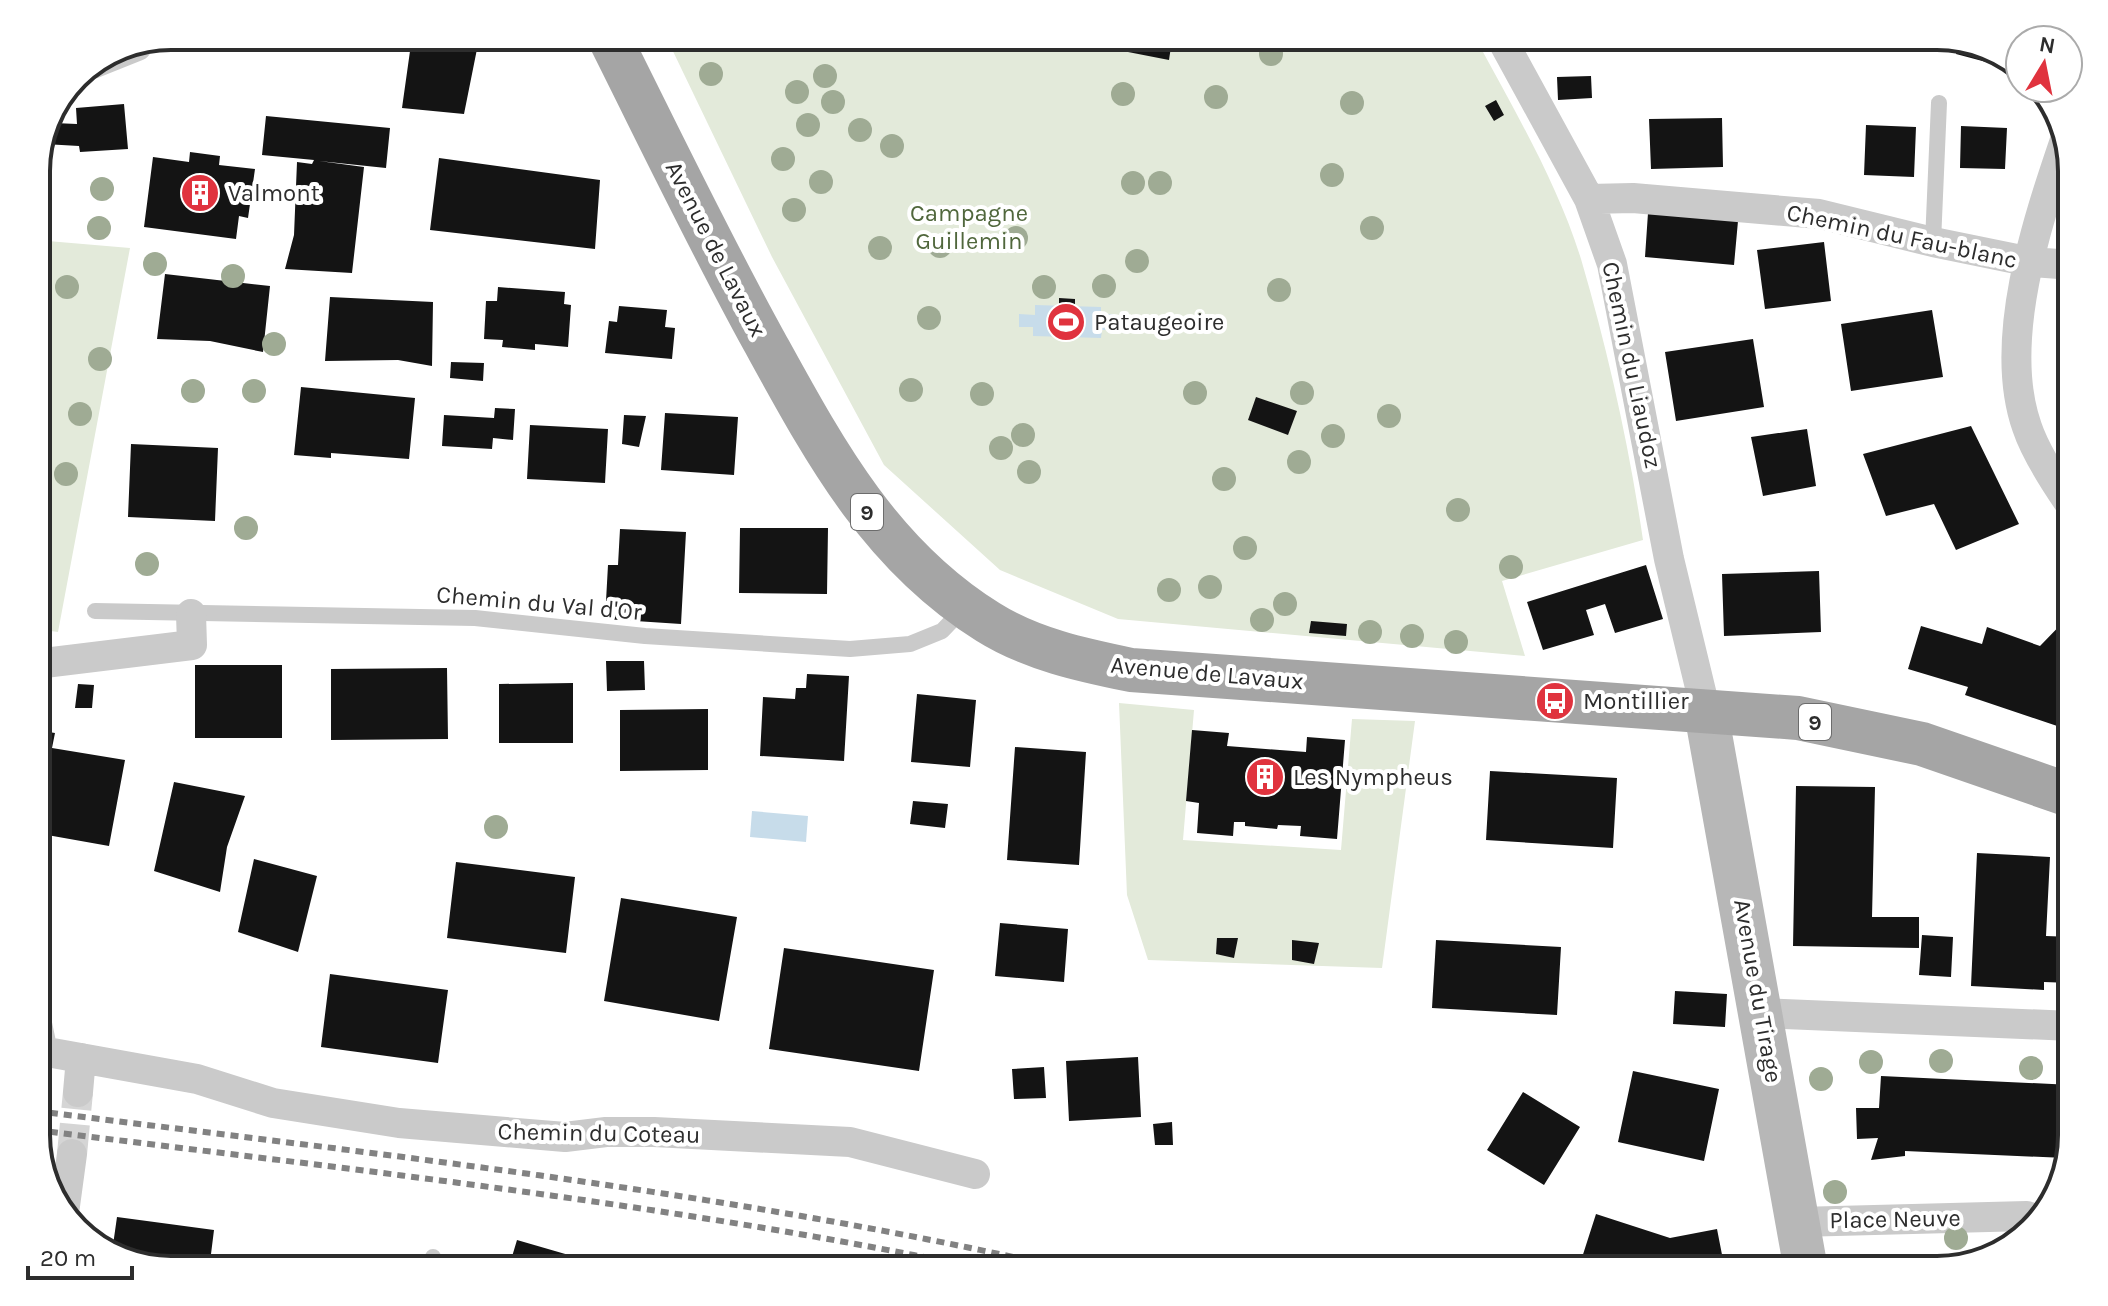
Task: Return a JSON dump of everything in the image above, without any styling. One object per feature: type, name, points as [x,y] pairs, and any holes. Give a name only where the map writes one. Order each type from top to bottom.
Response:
[{"type":"main road","name":"Avenue de Lavaux","points":[[615,50],[724,268],[854,497],[897,548],[965,607],[992,625],[1062,655],[1131,670],[1798,718],[1909,741],[2058,791]]},
{"type":"street","name":"Chemin du Liaudoz","points":[[1508,50],[1589,199],[1612,264],[1681,612],[1706,712]]},
{"type":"street","points":[[2058,161],[2047,192],[2019,321],[2016,377],[2027,428],[2058,482]]},
{"type":"street","name":"Chemin du Fau-blanc","points":[[1589,199],[1633,198],[1819,214],[1933,242],[2031,262],[2058,264]]},
{"type":"street","points":[[50,662],[192,645],[191,614]]},
{"type":"street","name":"Avenue du Tirage","points":[[1706,712],[1804,1256]]},
{"type":"street","points":[[1762,1013],[2058,1025]]},
{"type":"street","name":"Chemin du Coteau","points":[[50,1053],[197,1079],[273,1103],[399,1123],[565,1137],[606,1132],[654,1132],[850,1142],[975,1174]]},
{"type":"street","points":[[78,1092],[81,1058]]},
{"type":"street","points":[[66,1196],[72,1154]]},
{"type":"street","name":"Place Neuve","points":[[1798,1222],[2027,1216]]},
{"type":"lane","points":[[1933,242],[1939,103]]},
{"type":"lane","name":"Chemin du Val d'Or","points":[[95,611],[475,618],[645,636],[850,649],[910,644],[942,631],[965,607]]},
{"type":"green space","name":"Campagne Guillemin","points":[[672,50],[1120,50],[1169,59],[1170,50],[1482,50],[1547,174],[1581,259],[1617,398],[1643,540],[1502,581],[1525,656],[1118,619],[1000,570],[884,465],[772,257]]},
{"type":"green space","points":[[50,241],[130,248],[58,632],[50,631]]},
{"type":"green space","points":[[1119,703],[1194,710],[1183,840],[1341,850],[1352,719],[1415,721],[1382,968],[1148,960],[1127,895]]},
{"type":"water","name":"Pataugeoire","points":[[1035,305],[1101,307],[1101,314],[1114,314],[1113,330],[1102,330],[1101,338],[1033,336],[1033,327],[1019,327],[1019,314],[1035,315]]},
{"type":"water","points":[[752,811],[808,816],[806,842],[750,837]]},
{"type":"building","points":[[410,50],[477,50],[464,114],[402,108]]},
{"type":"building","points":[[1118,50],[1170,50],[1169,60]]},
{"type":"building","points":[[1957,52],[1969,54],[1994,64],[1956,54]]},
{"type":"building","points":[[1591,76],[1592,98],[1558,100],[1557,77]]},
{"type":"building","points":[[1496,100],[1504,115],[1494,121],[1485,106]]},
{"type":"building","points":[[124,104],[128,149],[80,152],[79,146],[53,145],[60,123],[77,124],[76,108]]},
{"type":"building","points":[[266,116],[390,128],[386,168],[319,161],[364,167],[352,273],[285,269],[294,235],[297,162],[312,164],[314,160],[262,155]]},
{"type":"building","points":[[1722,118],[1723,167],[1651,169],[1649,119]]},
{"type":"building","points":[[1866,125],[1916,127],[1914,177],[1864,175]]},
{"type":"building","points":[[1961,126],[2007,128],[2005,169],[1960,168]]},
{"type":"building","name":"Valmont","points":[[190,152],[220,156],[219,165],[255,169],[248,218],[239,216],[236,239],[144,227],[153,157],[189,162]]},
{"type":"building","points":[[439,158],[600,180],[595,249],[430,230]]},
{"type":"building","points":[[1648,213],[1738,221],[1734,265],[1645,257]]},
{"type":"building","points":[[1824,242],[1831,301],[1765,309],[1757,250]]},
{"type":"building","points":[[165,274],[270,286],[263,352],[210,341],[157,339]]},
{"type":"building","points":[[498,287],[565,292],[564,304],[571,305],[568,347],[535,344],[535,350],[502,347],[503,340],[484,339],[486,301],[497,301]]},
{"type":"building","points":[[330,297],[433,302],[432,366],[398,360],[325,361]]},
{"type":"building","points":[[1059,298],[1075,299],[1075,306],[1059,306]]},
{"type":"building","points":[[619,306],[667,310],[665,327],[675,328],[672,359],[605,353],[609,321],[617,322]]},
{"type":"building","points":[[1932,310],[1943,377],[1851,391],[1841,324]]},
{"type":"building","points":[[1753,339],[1764,407],[1676,421],[1665,352]]},
{"type":"building","points":[[451,362],[484,363],[483,381],[450,378]]},
{"type":"building","points":[[301,387],[415,398],[409,459],[331,453],[331,458],[294,455]]},
{"type":"building","points":[[1256,397],[1297,411],[1288,435],[1248,420]]},
{"type":"building","points":[[495,408],[515,409],[513,440],[493,438],[492,449],[442,446],[444,415],[494,418]]},
{"type":"building","points":[[665,413],[738,417],[734,475],[661,470]]},
{"type":"building","points":[[624,415],[646,416],[639,447],[622,444]]},
{"type":"building","points":[[530,425],[608,429],[605,483],[527,479]]},
{"type":"building","points":[[1971,426],[2019,524],[1956,550],[1934,504],[1886,516],[1863,454]]},
{"type":"building","points":[[1807,429],[1816,486],[1763,496],[1751,437]]},
{"type":"building","points":[[131,444],[218,448],[215,521],[128,517]]},
{"type":"building","points":[[740,528],[828,528],[827,594],[739,593]]},
{"type":"building","points":[[620,529],[686,532],[681,624],[605,619],[608,565],[618,565]]},
{"type":"building","points":[[1646,565],[1663,619],[1615,633],[1605,604],[1586,610],[1594,635],[1543,650],[1527,602]]},
{"type":"building","points":[[1819,571],[1821,632],[1724,636],[1722,574]]},
{"type":"building","points":[[1311,621],[1347,624],[1346,636],[1309,633]]},
{"type":"building","points":[[1921,626],[1982,644],[1987,627],[2040,646],[2058,627],[2058,726],[1965,695],[1968,687],[1908,669]]},
{"type":"building","points":[[606,661],[644,661],[645,690],[607,691]]},
{"type":"building","points":[[195,665],[282,665],[282,738],[195,738]]},
{"type":"building","points":[[447,668],[448,739],[331,740],[331,669]]},
{"type":"building","points":[[807,674],[849,676],[844,761],[760,756],[763,697],[795,699],[796,688],[806,688]]},
{"type":"building","points":[[573,683],[573,743],[499,743],[499,684]]},
{"type":"building","points":[[78,684],[94,685],[92,708],[75,708]]},
{"type":"building","points":[[917,694],[976,700],[970,767],[911,762]]},
{"type":"building","points":[[708,709],[708,770],[620,771],[620,710]]},
{"type":"building","name":"Les Nympheus","points":[[1192,730],[1229,733],[1227,746],[1306,752],[1307,737],[1345,740],[1337,839],[1300,836],[1301,826],[1278,825],[1277,829],[1245,826],[1245,822],[1234,822],[1233,836],[1197,833],[1199,803],[1186,801]]},
{"type":"building","points":[[50,732],[55,733],[52,748],[125,760],[109,846],[50,835]]},
{"type":"building","points":[[1015,747],[1086,752],[1079,865],[1007,860]]},
{"type":"building","points":[[1490,771],[1617,778],[1613,848],[1486,840]]},
{"type":"building","points":[[174,782],[245,796],[227,847],[220,892],[154,871]]},
{"type":"building","points":[[1796,786],[1875,787],[1872,917],[1919,917],[1919,948],[1793,946]]},
{"type":"building","points":[[913,801],[948,804],[945,828],[910,824]]},
{"type":"building","points":[[1977,853],[2050,857],[2046,936],[2058,936],[2058,983],[2044,982],[2044,990],[1971,986]]},
{"type":"building","points":[[254,859],[317,876],[298,952],[238,932]]},
{"type":"building","points":[[456,862],[575,877],[566,953],[447,938]]},
{"type":"building","points":[[621,898],[737,917],[719,1021],[604,1001]]},
{"type":"building","points":[[1000,923],[1068,929],[1064,982],[995,976]]},
{"type":"building","points":[[1922,935],[1953,937],[1951,977],[1919,975]]},
{"type":"building","points":[[1217,938],[1238,938],[1234,958],[1216,954]]},
{"type":"building","points":[[1292,940],[1319,943],[1314,964],[1292,960]]},
{"type":"building","points":[[1436,940],[1561,947],[1557,1015],[1432,1008]]},
{"type":"building","points":[[784,948],[934,970],[919,1071],[769,1049]]},
{"type":"building","points":[[330,974],[448,990],[438,1063],[321,1047]]},
{"type":"building","points":[[1675,991],[1727,994],[1725,1027],[1673,1024]]},
{"type":"building","points":[[1138,1057],[1141,1117],[1069,1121],[1066,1061]]},
{"type":"building","points":[[1044,1067],[1046,1098],[1014,1099],[1012,1069]]},
{"type":"building","points":[[1633,1071],[1719,1089],[1704,1161],[1618,1142]]},
{"type":"building","points":[[1881,1076],[2058,1084],[2056,1158],[1905,1151],[1905,1156],[1871,1160],[1878,1138],[1857,1139],[1856,1108],[1879,1108]]},
{"type":"building","points":[[1523,1092],[1580,1127],[1544,1185],[1487,1150]]},
{"type":"building","points":[[1172,1122],[1173,1145],[1155,1145],[1153,1124]]},
{"type":"building","points":[[1596,1214],[1670,1238],[1717,1229],[1722,1256],[1582,1256]]},
{"type":"building","points":[[117,1217],[214,1230],[211,1256],[155,1255],[113,1242]]},
{"type":"building","points":[[517,1240],[572,1256],[512,1256]]},
{"type":"tunnel","points":[[72,1154],[78,1092]]},
{"type":"railway","points":[[50,1113],[426,1160],[686,1197],[815,1218],[1006,1256]]},
{"type":"railway","points":[[50,1132],[633,1207],[916,1256]]},
{"type":"place","name":"Valmont","points":[[200,193]]},
{"type":"place","name":"Pataugeoire","points":[[1066,322]]},
{"type":"place","name":"Montillier","points":[[1555,701]]},
{"type":"place","name":"Les Nympheus","points":[[1265,777]]}]
